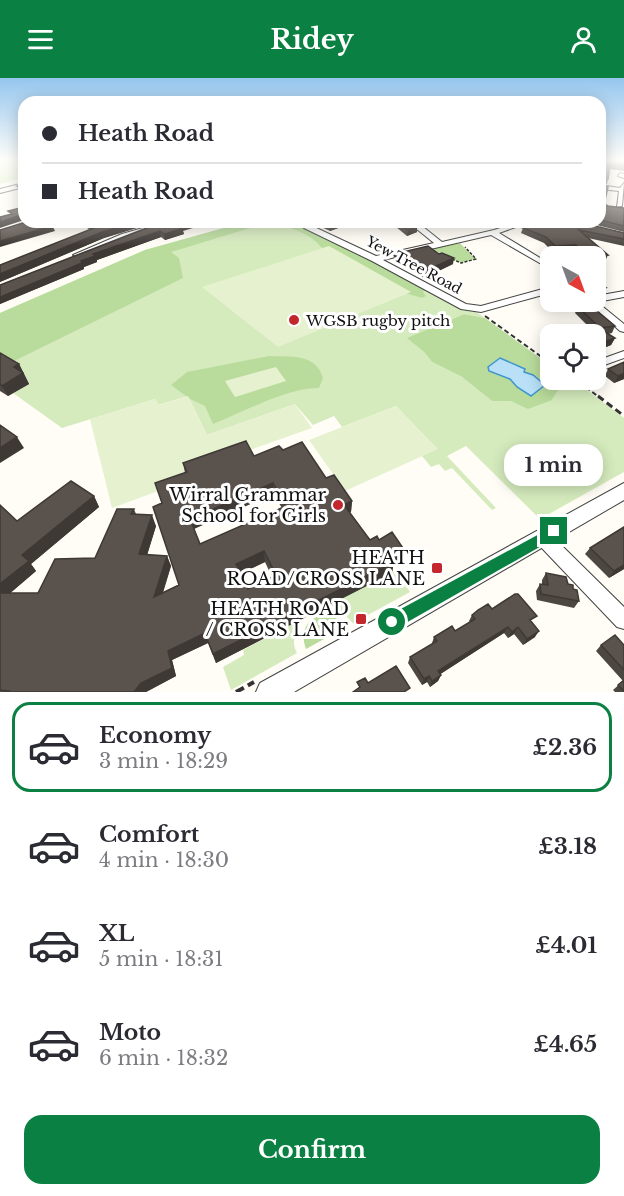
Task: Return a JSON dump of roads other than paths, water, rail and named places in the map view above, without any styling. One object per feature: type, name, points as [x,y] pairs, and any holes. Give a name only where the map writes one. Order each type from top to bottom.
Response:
[{"type":"street","points":[[618,205],[624,189]]},
{"type":"street","points":[[69,259],[125,236],[152,228]]},
{"type":"street","name":"Yew Tree Road","points":[[311,228],[375,258],[464,307],[475,309],[540,293]]},
{"type":"street","points":[[420,228],[441,244]]},
{"type":"street","points":[[375,258],[508,228]]},
{"type":"street","points":[[493,233],[540,258]]},
{"type":"street","points":[[606,297],[624,294]]},
{"type":"street","points":[[604,312],[624,329]]},
{"type":"street","points":[[606,361],[624,354]]},
{"type":"street","points":[[269,692],[624,491]]},
{"type":"street","points":[[543,538],[624,620]]},
{"type":"water","points":[[500,358],[533,375],[540,381],[540,389],[531,396],[517,387],[510,379],[489,371],[488,367]]},
{"type":"place","name":"WGSB rugby pitch","points":[[294,320]]},
{"type":"place","name":"Wirral Grammar School for Girls","points":[[338,505]]},
{"type":"place","name":"HEATH ROAD/CROSS LANE","points":[[437,568]]},
{"type":"place","name":"HEATH ROAD / CROSS LANE","points":[[361,619]]}]
